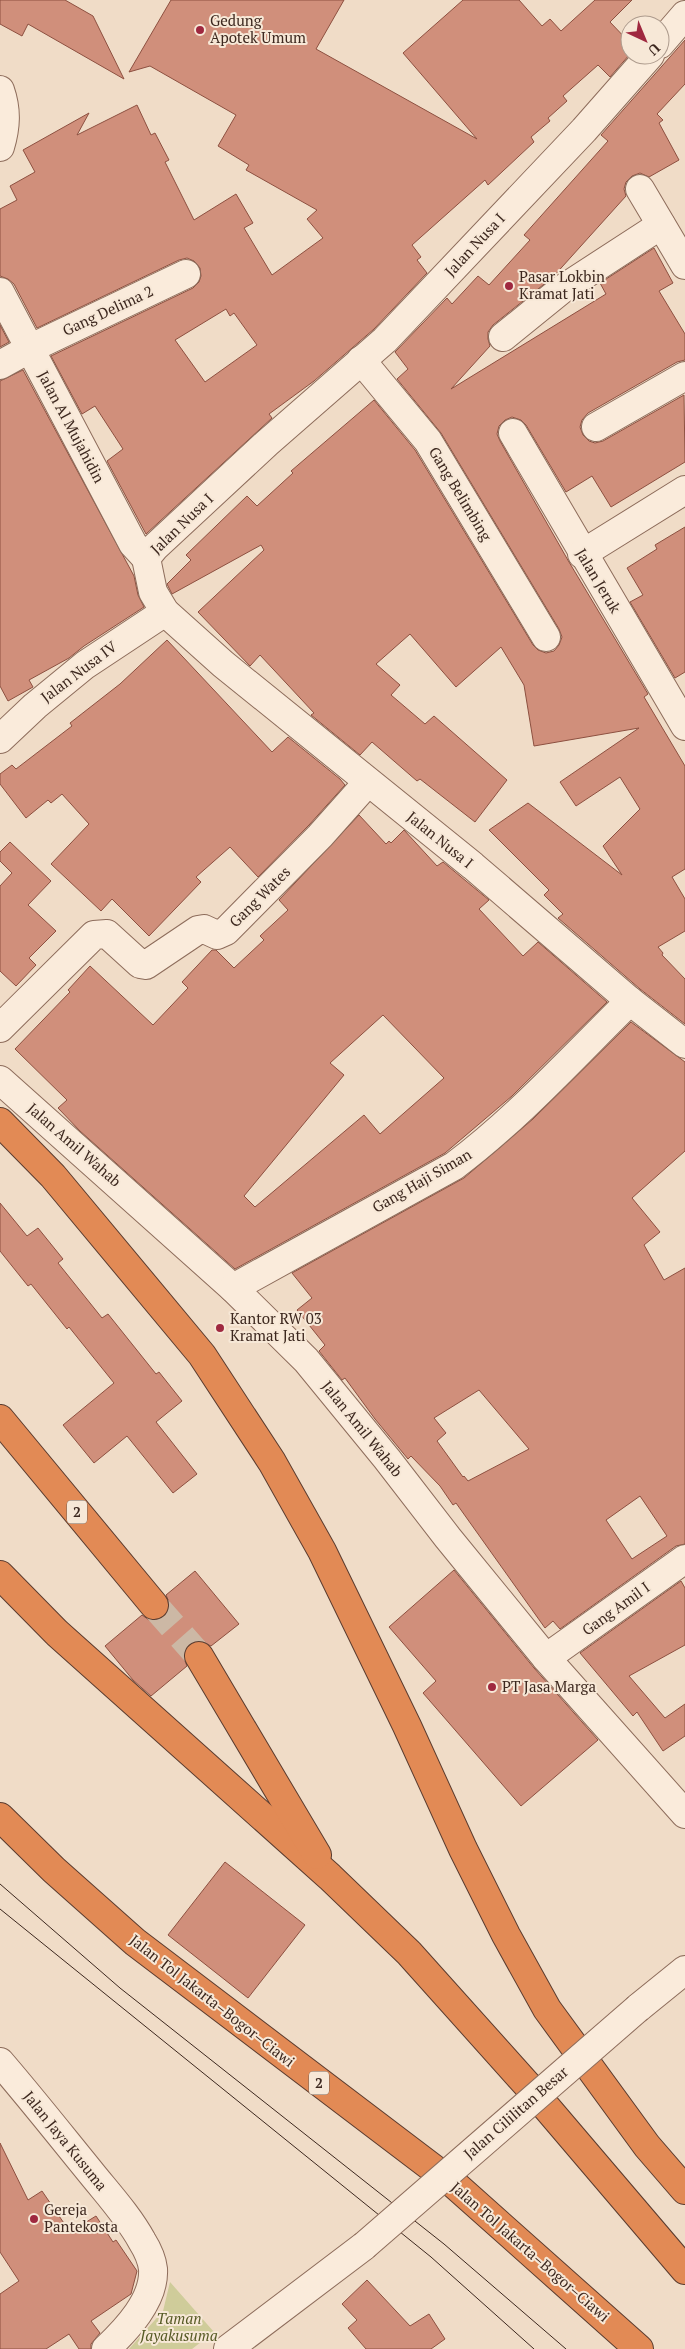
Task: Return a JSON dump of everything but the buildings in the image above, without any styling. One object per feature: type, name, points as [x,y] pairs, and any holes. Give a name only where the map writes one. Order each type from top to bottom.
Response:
[{"type":"highway","points":[[0,1122],[53,1176],[202,1355],[272,1462],[322,1551],[407,1726],[463,1849],[547,2009],[647,2146],[685,2190]]},
{"type":"highway","name":"2","points":[[0,1418],[154,1605]]},
{"type":"highway","points":[[0,1575],[57,1633],[330,1877],[422,1967],[530,2088],[685,2270]]},
{"type":"highway","points":[[199,1656],[330,1877]]},
{"type":"highway","name":"Jalan Tol Jakarta–Bogor–Ciawi","points":[[0,1817],[54,1870],[135,1942],[455,2185],[638,2349]]},
{"type":"street","points":[[670,32],[685,15]]},
{"type":"street","name":"Jalan Nusa I","points":[[641,65],[584,130],[385,340],[267,443],[155,547],[146,558],[152,592],[165,612],[223,664],[515,901],[630,1001],[685,1044]]},
{"type":"street","points":[[0,90],[6,114],[5,132],[0,147]]},
{"type":"street","points":[[640,188],[685,265]]},
{"type":"street","points":[[503,337],[561,290],[661,225]]},
{"type":"street","name":"Gang Delima 2","points":[[0,365],[186,274]]},
{"type":"street","name":"Jalan Al Mujahidin","points":[[0,292],[133,544],[146,558]]},
{"type":"street","name":"Gang Belimbing","points":[[361,360],[428,441],[546,637]]},
{"type":"street","points":[[596,427],[685,376]]},
{"type":"street","name":"Jalan Jeruk","points":[[513,434],[685,726]]},
{"type":"street","points":[[582,554],[685,490]]},
{"type":"street","name":"Jalan Nusa IV","points":[[0,739],[35,706],[85,665],[165,612]]},
{"type":"street","name":"Gang Wates","points":[[0,1028],[94,935],[107,934],[140,964],[146,965],[198,930],[204,929],[216,935],[226,931],[320,836],[368,782]]},
{"type":"street","name":"Gang Haji Siman","points":[[233,1288],[454,1166],[480,1146],[532,1098],[630,1001]]},
{"type":"street","name":"Jalan Amil Wahab","points":[[0,1080],[233,1288],[306,1360],[546,1658],[685,1814]]},
{"type":"street","name":"Gang Amil I","points":[[546,1658],[685,1559]]},
{"type":"street","name":"Jalan Cililitan Besar","points":[[228,2349],[364,2246],[638,2008],[685,1970]]},
{"type":"street","name":"Jalan Jaya Kusuma","points":[[0,2062],[11,2092],[111,2198],[142,2239],[149,2254],[153,2268],[152,2279],[146,2297],[131,2322],[106,2349]]},
{"type":"green space","name":"Taman Jayakusuma","points":[[170,2282],[214,2332],[192,2349],[129,2349],[163,2311]]},
{"type":"tunnel","points":[[154,1605],[199,1656]]},
{"type":"tram line","points":[[0,1884],[120,1988],[444,2244],[566,2349]]},
{"type":"tram line","points":[[0,1909],[431,2257],[534,2349]]},
{"type":"place","name":"Gedung Apotek Umum","points":[[200,30]]},
{"type":"place","name":"Pasar Lokbin Kramat Jati","points":[[509,286]]},
{"type":"place","name":"Kantor RW 03 Kramat Jati","points":[[220,1328]]},
{"type":"place","name":"PT Jasa Marga","points":[[492,1687]]},
{"type":"place","name":"Gereja Pantekosta","points":[[34,2219]]}]
